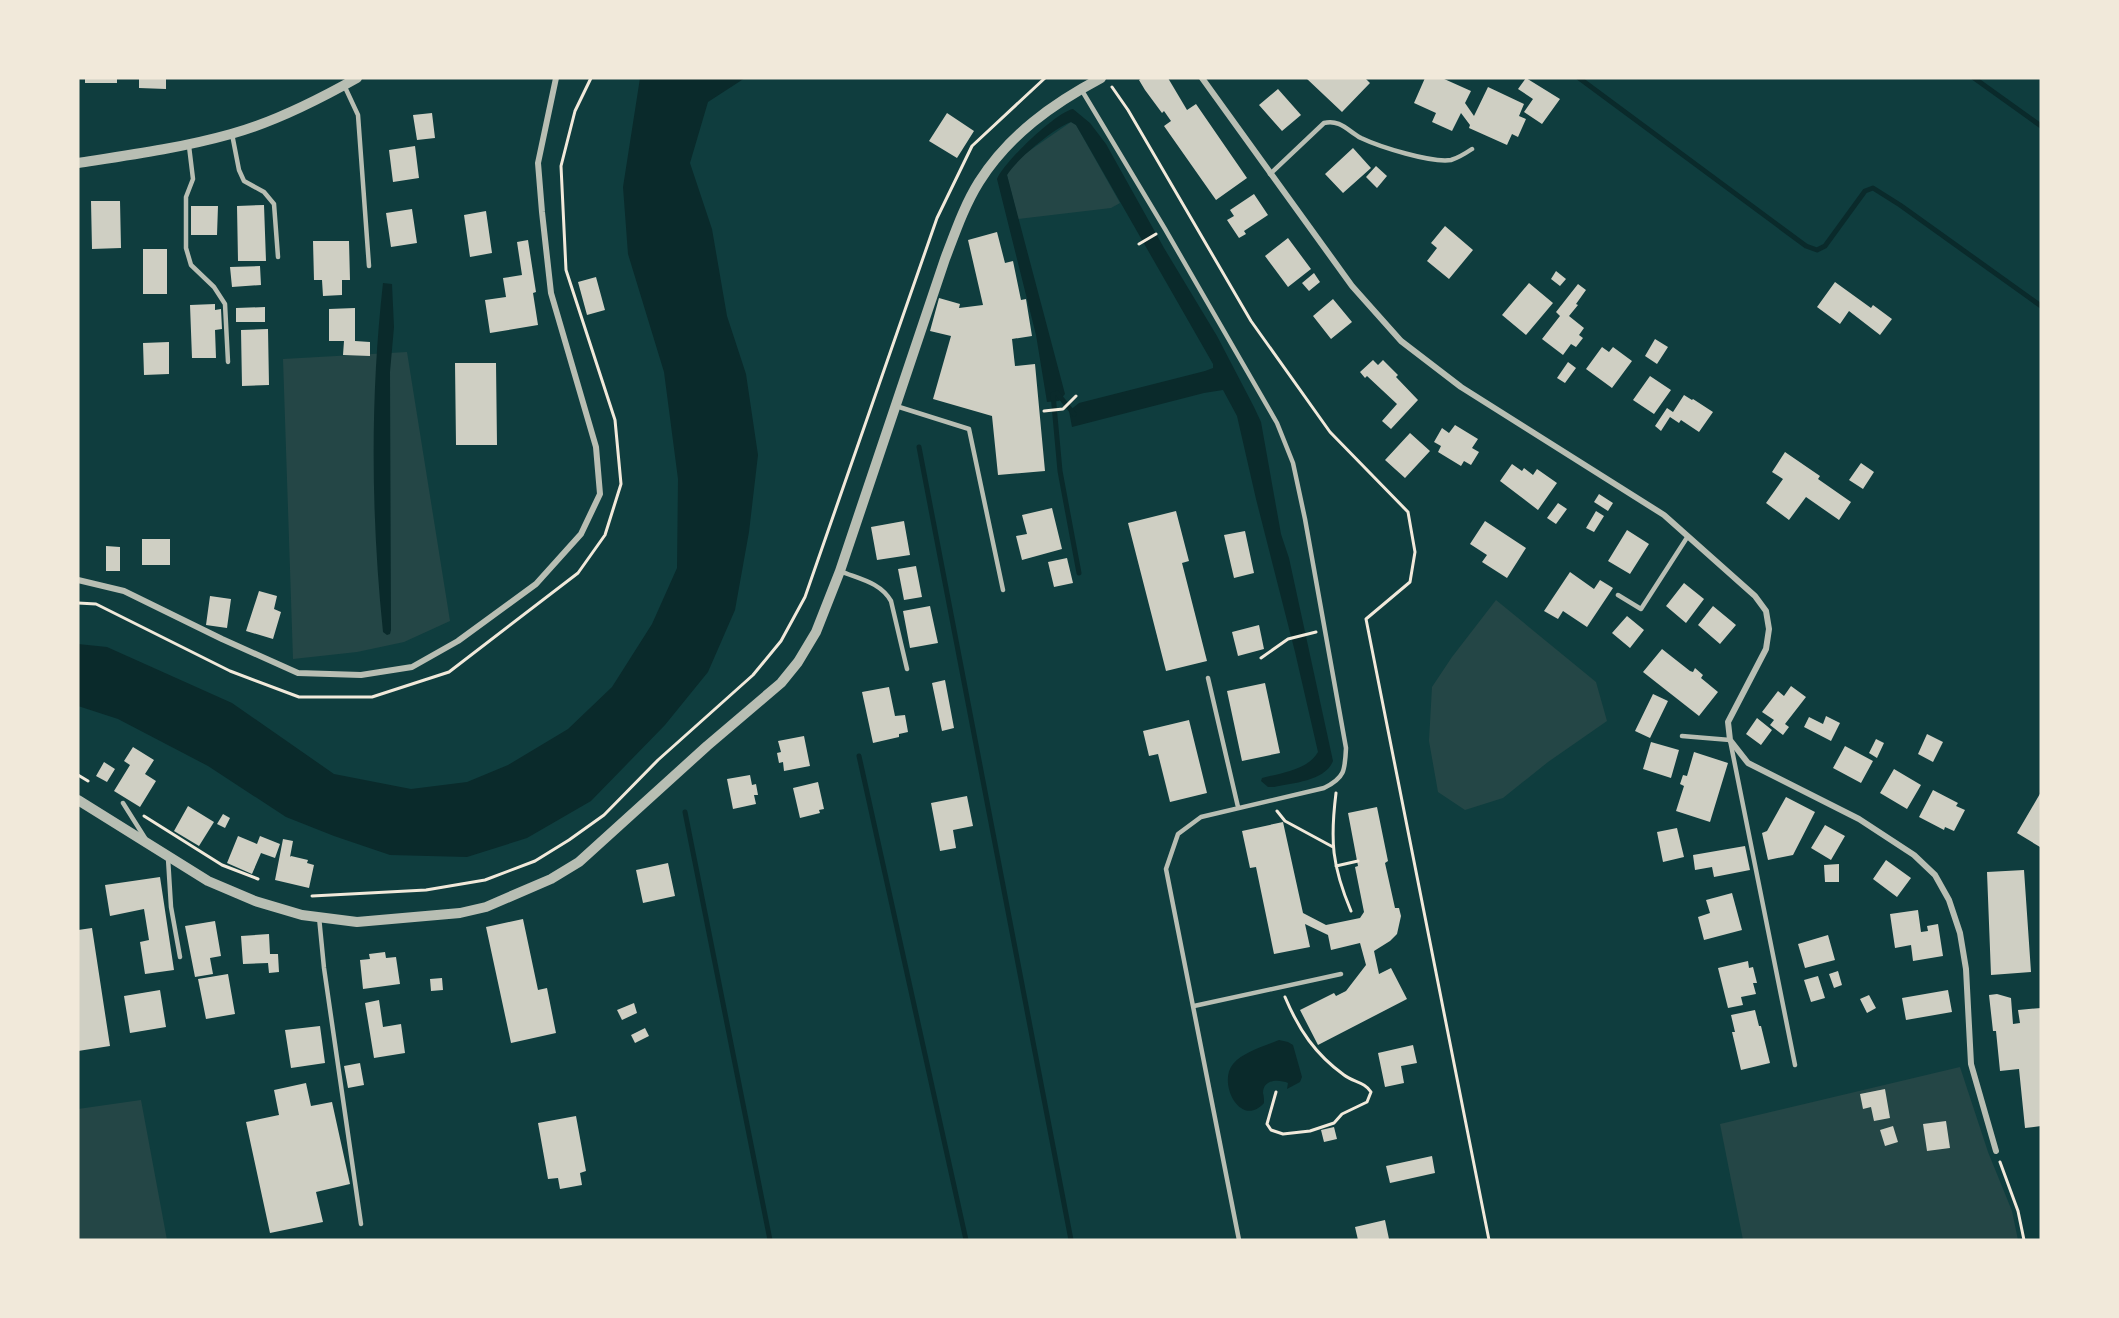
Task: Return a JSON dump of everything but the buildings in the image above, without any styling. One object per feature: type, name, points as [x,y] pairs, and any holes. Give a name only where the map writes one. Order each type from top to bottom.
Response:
[{"type":"street","points":[[78,163],[159,151],[232,134],[280,116],[357,78]]},
{"type":"street","points":[[78,580],[124,591],[298,673],[361,675],[412,667],[458,641],[536,584],[581,534],[600,494],[596,447],[551,293],[542,212],[538,163],[556,78]]},
{"type":"street","points":[[78,800],[208,881],[255,901],[302,915],[357,922],[460,913],[486,907],[551,879],[579,862],[679,774],[707,746],[781,683],[798,662],[816,632],[840,571],[945,259],[964,210],[998,155],[1016,136],[1059,102],[1101,78]]},
{"type":"street","points":[[1202,78],[1352,286],[1401,341],[1461,387],[1664,515],[1755,596],[1766,611],[1769,629],[1766,649],[1728,722],[1730,740],[1748,763],[1859,819],[1914,855],[1935,875],[1949,900],[1960,933],[1966,969],[1971,1064],[1996,1151]]},
{"type":"lane","points":[[344,85],[358,115],[369,266]]},
{"type":"lane","points":[[1081,89],[1277,423],[1293,463],[1346,748],[1345,769],[1337,782],[1324,788],[1201,817],[1178,834],[1166,869],[1239,1240]]},
{"type":"lane","points":[[1270,174],[1324,123],[1331,122],[1339,123],[1384,148],[1436,159],[1452,160],[1472,149]]},
{"type":"lane","points":[[232,134],[239,170],[244,181],[264,192],[274,204],[278,257]]},
{"type":"lane","points":[[189,143],[193,179],[186,198],[186,248],[191,265],[214,287],[225,304],[228,362]]},
{"type":"lane","points":[[896,406],[969,429],[1003,590]]},
{"type":"lane","points":[[1618,595],[1641,609],[1688,537]]},
{"type":"lane","points":[[840,571],[881,587],[887,594],[891,601],[907,669]]},
{"type":"lane","points":[[1208,678],[1238,807]]},
{"type":"lane","points":[[1682,736],[1730,740],[1795,1065]]},
{"type":"lane","points":[[123,802],[148,843]]},
{"type":"lane","points":[[168,856],[171,907],[180,957]]},
{"type":"lane","points":[[319,917],[325,980],[361,1224]]},
{"type":"lane","points":[[1194,1006],[1341,974]]},
{"type":"path","points":[[78,603],[96,604],[230,671],[299,698],[372,697],[449,672],[578,573],[605,535],[621,484],[615,420],[566,270],[561,166],[575,111],[591,78]]},
{"type":"path","points":[[312,896],[426,890],[486,880],[535,861],[604,814],[658,760],[753,675],[781,641],[805,597],[937,218],[967,156],[972,146],[1045,78]]},
{"type":"path","points":[[1111,86],[1128,110],[1251,321],[1330,432],[1408,512],[1415,552],[1410,582],[1366,619],[1489,1240]]},
{"type":"path","points":[[1139,244],[1165,229]]},
{"type":"path","points":[[1044,411],[1063,409],[1076,396]]},
{"type":"path","points":[[1261,658],[1288,639],[1308,634]]},
{"type":"path","points":[[78,775],[87,781]]},
{"type":"path","points":[[1337,782],[1332,824],[1333,847],[1339,882],[1351,911]]},
{"type":"path","points":[[1268,801],[1286,821],[1333,847]]},
{"type":"path","points":[[140,813],[222,865],[258,879]]},
{"type":"path","points":[[1336,866],[1358,861]]},
{"type":"path","points":[[1276,1092],[1267,1124],[1271,1130],[1283,1134],[1310,1131],[1334,1123],[1342,1114],[1367,1102],[1371,1092],[1368,1086],[1346,1077],[1312,1046],[1294,1018],[1280,987]]},
{"type":"path","points":[[1996,1151],[2018,1210],[2024,1240]]},
{"type":"shaded area","points":[[640,78],[745,78],[708,102],[690,163],[712,229],[727,316],[746,374],[758,455],[749,532],[735,610],[708,672],[665,725],[591,801],[527,838],[467,857],[390,855],[286,817],[208,766],[118,719],[78,706],[78,644],[107,647],[232,703],[334,774],[411,789],[467,782],[508,765],[568,729],[612,687],[652,624],[677,568],[678,479],[664,372],[628,254],[623,187]]},
{"type":"shaded area","points":[[1073,109],[1090,123],[1106,144],[1164,248],[1217,336],[1261,422],[1281,534],[1289,558],[1333,761],[1323,773],[1308,780],[1274,787],[1268,787],[1261,781],[1262,778],[1301,767],[1314,758],[1318,752],[1237,416],[1223,390],[1072,427],[1069,411],[1079,403],[1205,371],[1213,368],[1213,364],[1076,125],[1071,122],[1036,145],[1018,161],[1007,175],[1065,394],[1059,401],[1047,402],[1036,335],[997,179],[1009,162],[1031,139],[1055,119]]},
{"type":"shaded area","points":[[1071,122],[1076,125],[1120,203],[1111,208],[1018,219],[1007,175],[1013,162]]},
{"type":"shaded area","points":[[383,283],[392,284],[394,327],[390,372],[391,630],[387,635],[383,632],[374,501],[374,413]]},
{"type":"shaded area","points":[[407,352],[450,621],[404,642],[357,652],[293,659],[283,359]]},
{"type":"shaded area","points":[[1496,600],[1596,682],[1607,721],[1548,762],[1503,798],[1465,810],[1438,792],[1429,741],[1432,687]]},
{"type":"shaded area","points":[[1279,1040],[1293,1045],[1302,1077],[1300,1082],[1287,1089],[1288,1083],[1272,1081],[1264,1088],[1264,1103],[1255,1110],[1247,1111],[1240,1107],[1230,1092],[1229,1072],[1237,1060]]},
{"type":"shaded area","points":[[1960,1067],[1988,1152],[2012,1211],[2018,1240],[1743,1240],[1720,1124]]},
{"type":"shaded area","points":[[141,1100],[167,1240],[78,1240],[78,1109]]},
{"type":"waterway","points":[[1579,78],[1806,246],[1817,250],[1825,246],[1865,191],[1873,188],[2041,306]]},
{"type":"waterway","points":[[1974,78],[2041,126]]},
{"type":"waterway","points":[[1057,393],[1074,414]]},
{"type":"waterway","points":[[1053,394],[1060,471],[1079,573]]},
{"type":"waterway","points":[[919,447],[1071,1240]]},
{"type":"waterway","points":[[859,756],[966,1240]]},
{"type":"waterway","points":[[685,812],[770,1240]]}]
